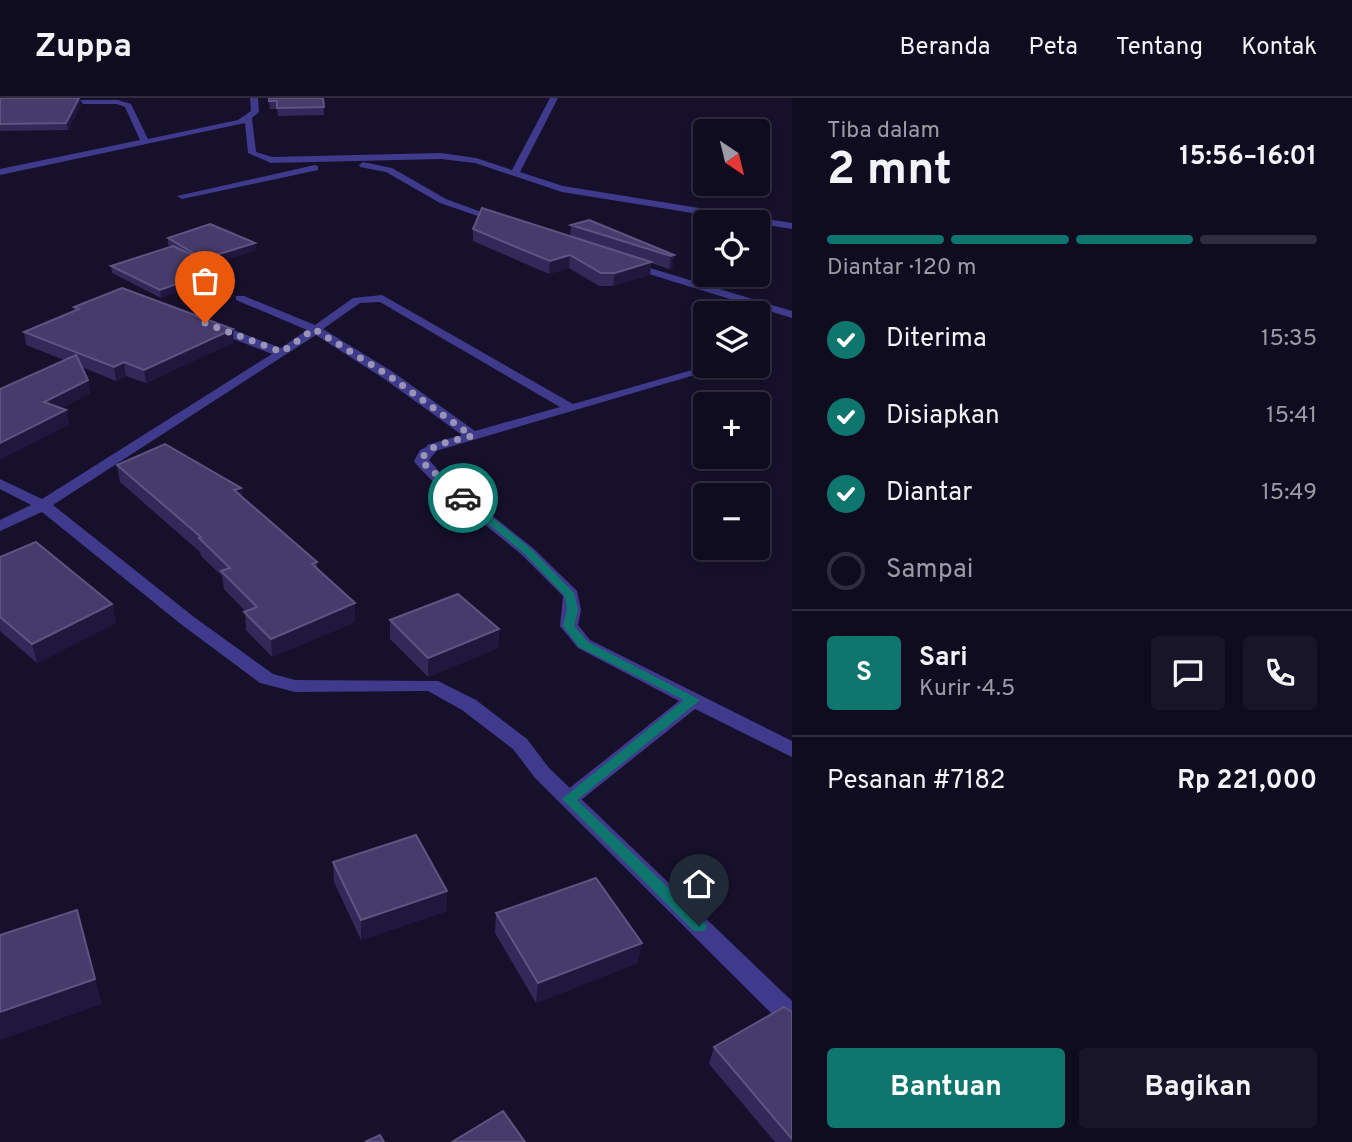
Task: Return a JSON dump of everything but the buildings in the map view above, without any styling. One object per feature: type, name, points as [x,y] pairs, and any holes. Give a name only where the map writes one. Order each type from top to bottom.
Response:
[{"type":"street","points":[[0,172],[230,126],[249,119],[255,112],[254,98]]},
{"type":"street","points":[[514,175],[554,98]]},
{"type":"street","points":[[83,102],[118,102],[128,106],[145,142]]},
{"type":"street","points":[[249,119],[252,153],[256,156],[282,160],[441,156],[476,161],[562,189],[792,226]]},
{"type":"street","points":[[182,196],[336,165],[356,158]]},
{"type":"street","points":[[336,165],[364,165],[389,170],[443,201],[516,226]]},
{"type":"street","points":[[622,262],[792,315]]},
{"type":"street","points":[[240,298],[314,329],[388,375],[472,436]]},
{"type":"street","points":[[0,526],[43,505],[282,352],[357,300],[382,298],[569,407]]},
{"type":"street","points":[[205,323],[282,352]]},
{"type":"street","points":[[693,374],[432,448],[425,453],[421,461],[442,483],[527,551],[570,595],[572,610],[569,626],[584,645],[792,750]]},
{"type":"street","points":[[0,483],[43,505],[188,621],[267,679],[295,686],[431,685],[470,705],[520,744],[542,774],[792,1017]]},
{"type":"street","points":[[569,799],[693,700]]},
{"type":"way so far","points":[[205,323],[282,352],[314,329],[388,375],[472,436],[432,448],[425,453],[421,461],[442,483],[463,498]]},
{"type":"route","points":[[463,498],[527,551],[570,595],[572,610],[569,626],[584,645],[693,700],[569,799],[699,926]]}]
